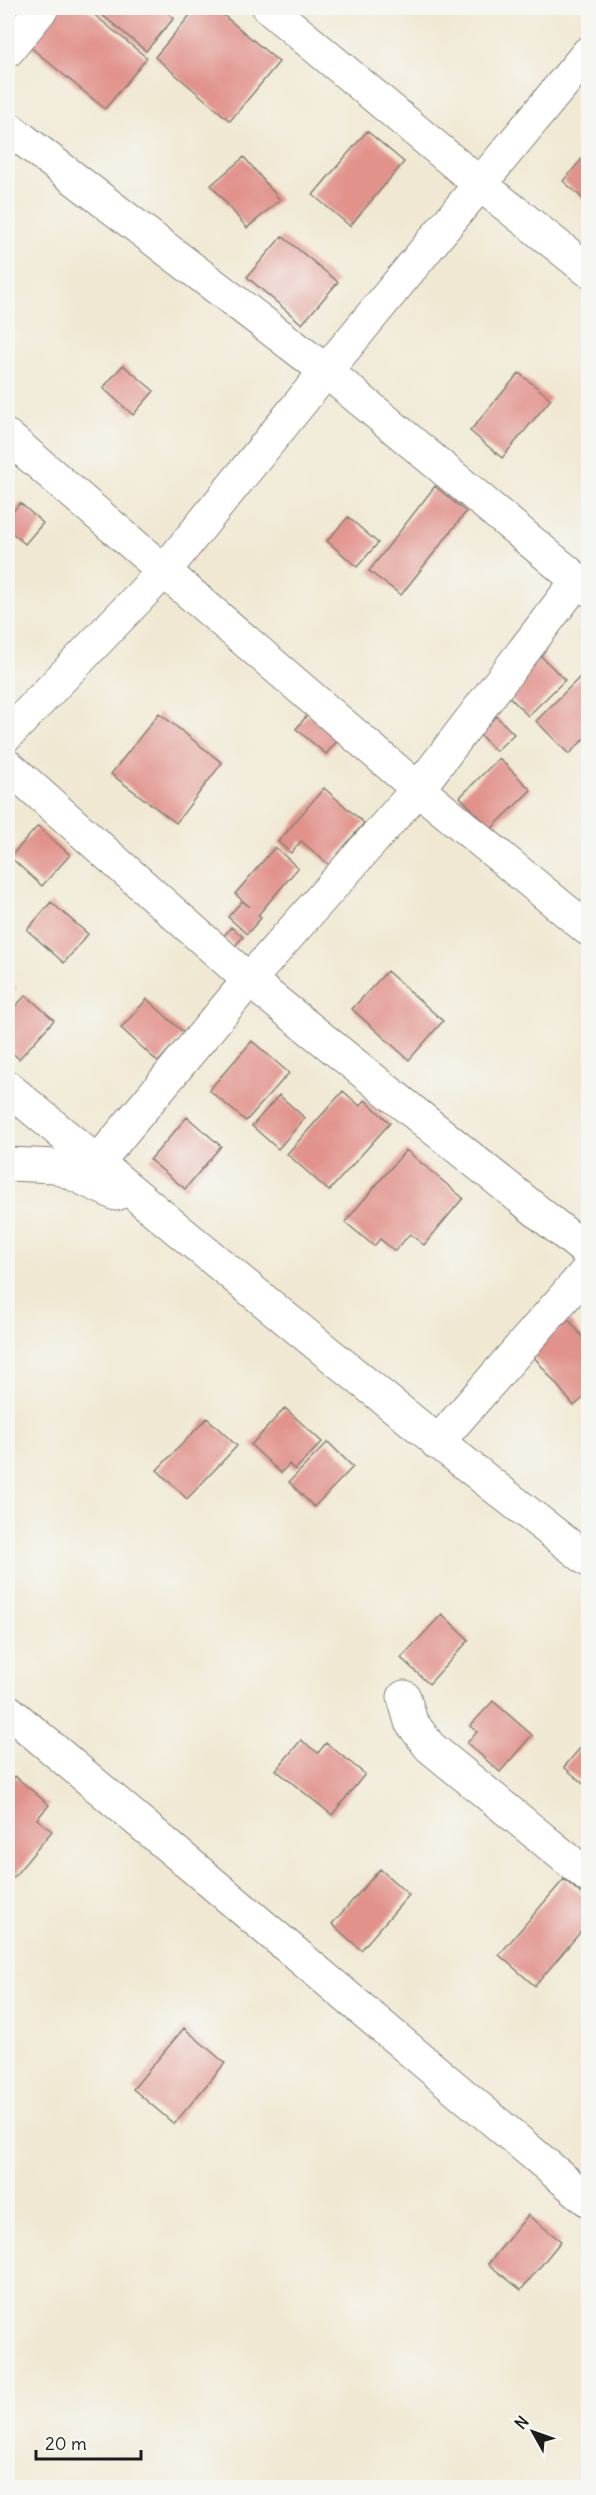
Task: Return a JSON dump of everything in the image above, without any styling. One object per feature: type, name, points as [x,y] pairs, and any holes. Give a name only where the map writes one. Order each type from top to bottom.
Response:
[{"type":"street","points":[[8,50],[42,8]]},
{"type":"street","points":[[269,8],[588,270]]},
{"type":"street","points":[[8,734],[165,570],[588,53]]},
{"type":"street","points":[[8,128],[326,371],[583,584],[418,789],[249,980],[97,1163]]},
{"type":"street","points":[[8,437],[418,789],[588,929]]},
{"type":"street","points":[[8,766],[249,980],[588,1252]]},
{"type":"street","points":[[8,1088],[153,1211],[437,1443],[588,1560]]},
{"type":"street","points":[[8,1164],[56,1166],[153,1211]]},
{"type":"street","points":[[437,1443],[588,1270]]},
{"type":"street","points":[[404,1697],[411,1722],[430,1747],[588,1876]]},
{"type":"street","points":[[8,1711],[588,2200]]},
{"type":"building","points":[[61,8],[86,8],[147,58],[105,109],[29,46]]},
{"type":"building","points":[[94,8],[161,8],[174,18],[146,51]]},
{"type":"building","points":[[196,8],[215,8],[279,62],[230,121],[155,57]]},
{"type":"building","points":[[367,131],[404,162],[350,226],[313,195]]},
{"type":"building","points":[[588,152],[588,203],[563,181]]},
{"type":"building","points":[[244,157],[280,200],[247,228],[211,185]]},
{"type":"building","points":[[282,236],[338,282],[302,324],[247,277]]},
{"type":"building","points":[[123,365],[154,391],[133,415],[103,388]]},
{"type":"building","points":[[519,373],[551,399],[502,458],[470,431]]},
{"type":"building","points":[[435,486],[466,512],[401,595],[369,571]]},
{"type":"building","points":[[20,503],[43,523],[25,544],[8,529],[8,517]]},
{"type":"building","points":[[348,517],[378,543],[357,567],[327,541]]},
{"type":"building","points":[[534,649],[565,680],[528,716],[498,685]]},
{"type":"building","points":[[588,669],[588,735],[569,754],[536,721]]},
{"type":"building","points":[[159,713],[222,763],[176,823],[111,774]]},
{"type":"building","points":[[308,714],[339,739],[326,754],[296,729]]},
{"type":"building","points":[[496,716],[514,734],[496,751],[479,734]]},
{"type":"building","points":[[499,758],[531,790],[491,829],[460,797]]},
{"type":"building","points":[[324,788],[364,823],[329,865],[301,841],[291,853],[278,842]]},
{"type":"building","points":[[38,826],[70,855],[42,886],[10,857]]},
{"type":"building","points":[[275,847],[298,868],[258,915],[261,918],[247,934],[228,917],[242,901],[250,907],[235,894]]},
{"type":"building","points":[[51,902],[88,934],[64,963],[27,930]]},
{"type":"building","points":[[231,927],[243,937],[235,946],[224,936]]},
{"type":"building","points":[[387,971],[443,1021],[409,1060],[352,1009]]},
{"type":"building","points":[[8,980],[16,988],[8,998]]},
{"type":"building","points":[[26,995],[54,1020],[19,1059],[8,1049],[8,1014]]},
{"type":"building","points":[[147,999],[184,1033],[158,1062],[121,1028]]},
{"type":"building","points":[[252,1041],[289,1073],[246,1121],[209,1090]]},
{"type":"building","points":[[343,1091],[360,1106],[365,1100],[390,1123],[329,1191],[287,1154]]},
{"type":"building","points":[[279,1095],[305,1118],[278,1149],[252,1126]]},
{"type":"building","points":[[187,1117],[221,1146],[185,1189],[150,1160]]},
{"type":"building","points":[[406,1150],[463,1198],[424,1245],[410,1234],[395,1251],[380,1239],[374,1246],[345,1222]]},
{"type":"building","points":[[569,1320],[588,1344],[588,1394],[574,1406],[530,1352]]},
{"type":"building","points":[[285,1408],[322,1442],[295,1470],[289,1464],[281,1473],[251,1445]]},
{"type":"building","points":[[207,1418],[237,1446],[187,1499],[157,1470]]},
{"type":"building","points":[[328,1442],[353,1467],[314,1507],[289,1482]]},
{"type":"building","points":[[442,1614],[469,1640],[429,1684],[401,1658]]},
{"type":"building","points":[[493,1701],[532,1735],[500,1772],[467,1743],[477,1732],[470,1726]]},
{"type":"building","points":[[301,1740],[318,1753],[326,1743],[365,1774],[332,1815],[276,1770]]},
{"type":"building","points":[[581,1747],[588,1754],[588,1788],[564,1767]]},
{"type":"building","points":[[15,1776],[49,1805],[37,1819],[52,1831],[13,1878],[8,1873],[8,1785]]},
{"type":"building","points":[[380,1869],[409,1895],[361,1950],[332,1924]]},
{"type":"building","points":[[564,1879],[588,1900],[588,1923],[535,1986],[499,1955]]},
{"type":"building","points":[[184,2028],[225,2063],[174,2124],[133,2089]]},
{"type":"building","points":[[528,2215],[561,2241],[521,2290],[488,2264]]}]
